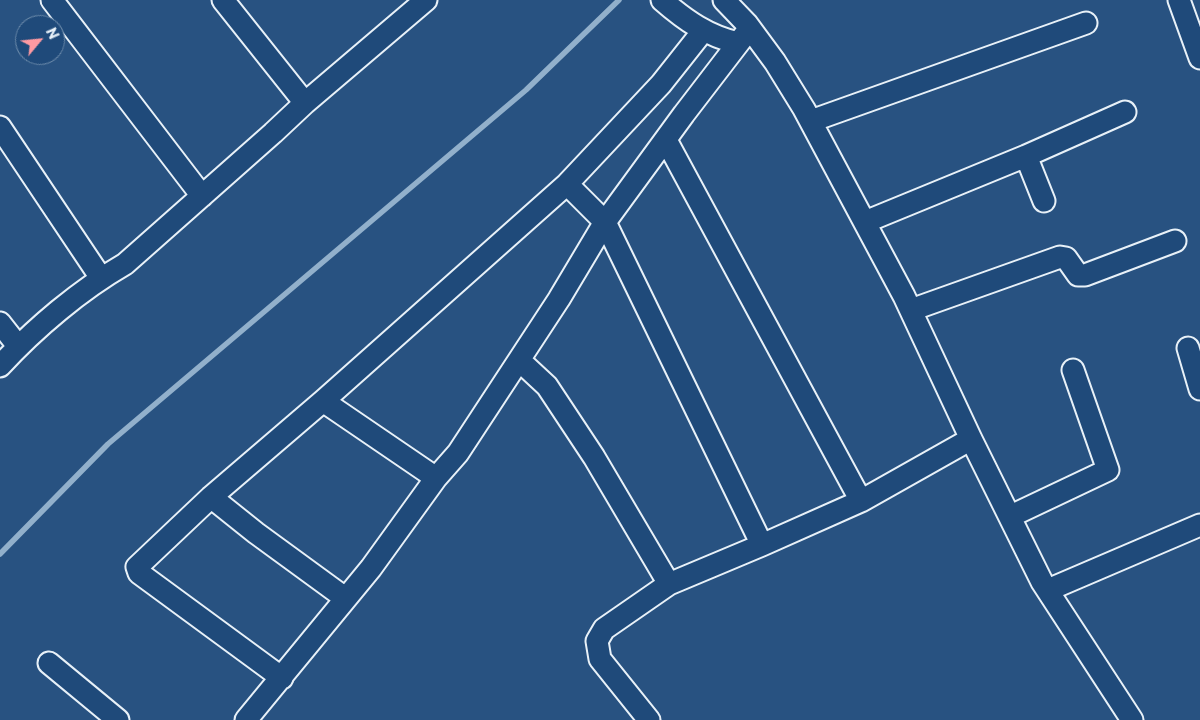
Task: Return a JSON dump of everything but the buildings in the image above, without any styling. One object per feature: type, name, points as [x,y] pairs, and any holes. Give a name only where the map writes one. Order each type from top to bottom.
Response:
[{"type":"street","points":[[52,0],[202,196]]},
{"type":"street","points":[[223,0],[305,102]]},
{"type":"street","points":[[0,366],[18,346],[101,278],[125,264],[305,102],[426,0]]},
{"type":"street","points":[[662,0],[703,31],[715,36],[744,36]]},
{"type":"street","points":[[724,0],[744,36],[775,62],[811,122],[911,310],[971,439],[1048,590],[1132,720]]},
{"type":"street","points":[[1179,0],[1200,58]]},
{"type":"street","points":[[811,122],[1086,23]]},
{"type":"street","points":[[282,678],[139,573],[137,566],[211,497],[568,184],[660,84],[703,31]]},
{"type":"street","points":[[246,720],[371,568],[436,478],[458,453],[559,299],[605,222],[744,36]]},
{"type":"street","points":[[865,222],[1026,156],[1125,112]]},
{"type":"street","points":[[0,127],[101,278]]},
{"type":"street","points":[[666,140],[861,501]]},
{"type":"street","points":[[1026,156],[1044,201]]},
{"type":"street","points":[[568,184],[605,222],[762,545]]},
{"type":"street","points":[[911,310],[1060,257],[1066,258],[1078,275],[1085,275],[1175,241]]},
{"type":"street","points":[[0,323],[18,346]]},
{"type":"street","points":[[1188,348],[1200,389]]},
{"type":"street","points":[[519,360],[547,386],[594,457],[670,584]]},
{"type":"street","points":[[1011,516],[1108,470],[1074,370]]},
{"type":"street","points":[[323,400],[436,478]]},
{"type":"street","points":[[649,720],[600,659],[597,641],[604,629],[670,584],[861,501],[971,439]]},
{"type":"street","points":[[211,497],[256,533],[346,598]]},
{"type":"street","points":[[1048,590],[1200,525]]},
{"type":"street","points":[[49,663],[118,720]]},
{"type":"waterway","points":[[0,554],[108,444],[526,90],[619,0]]}]
